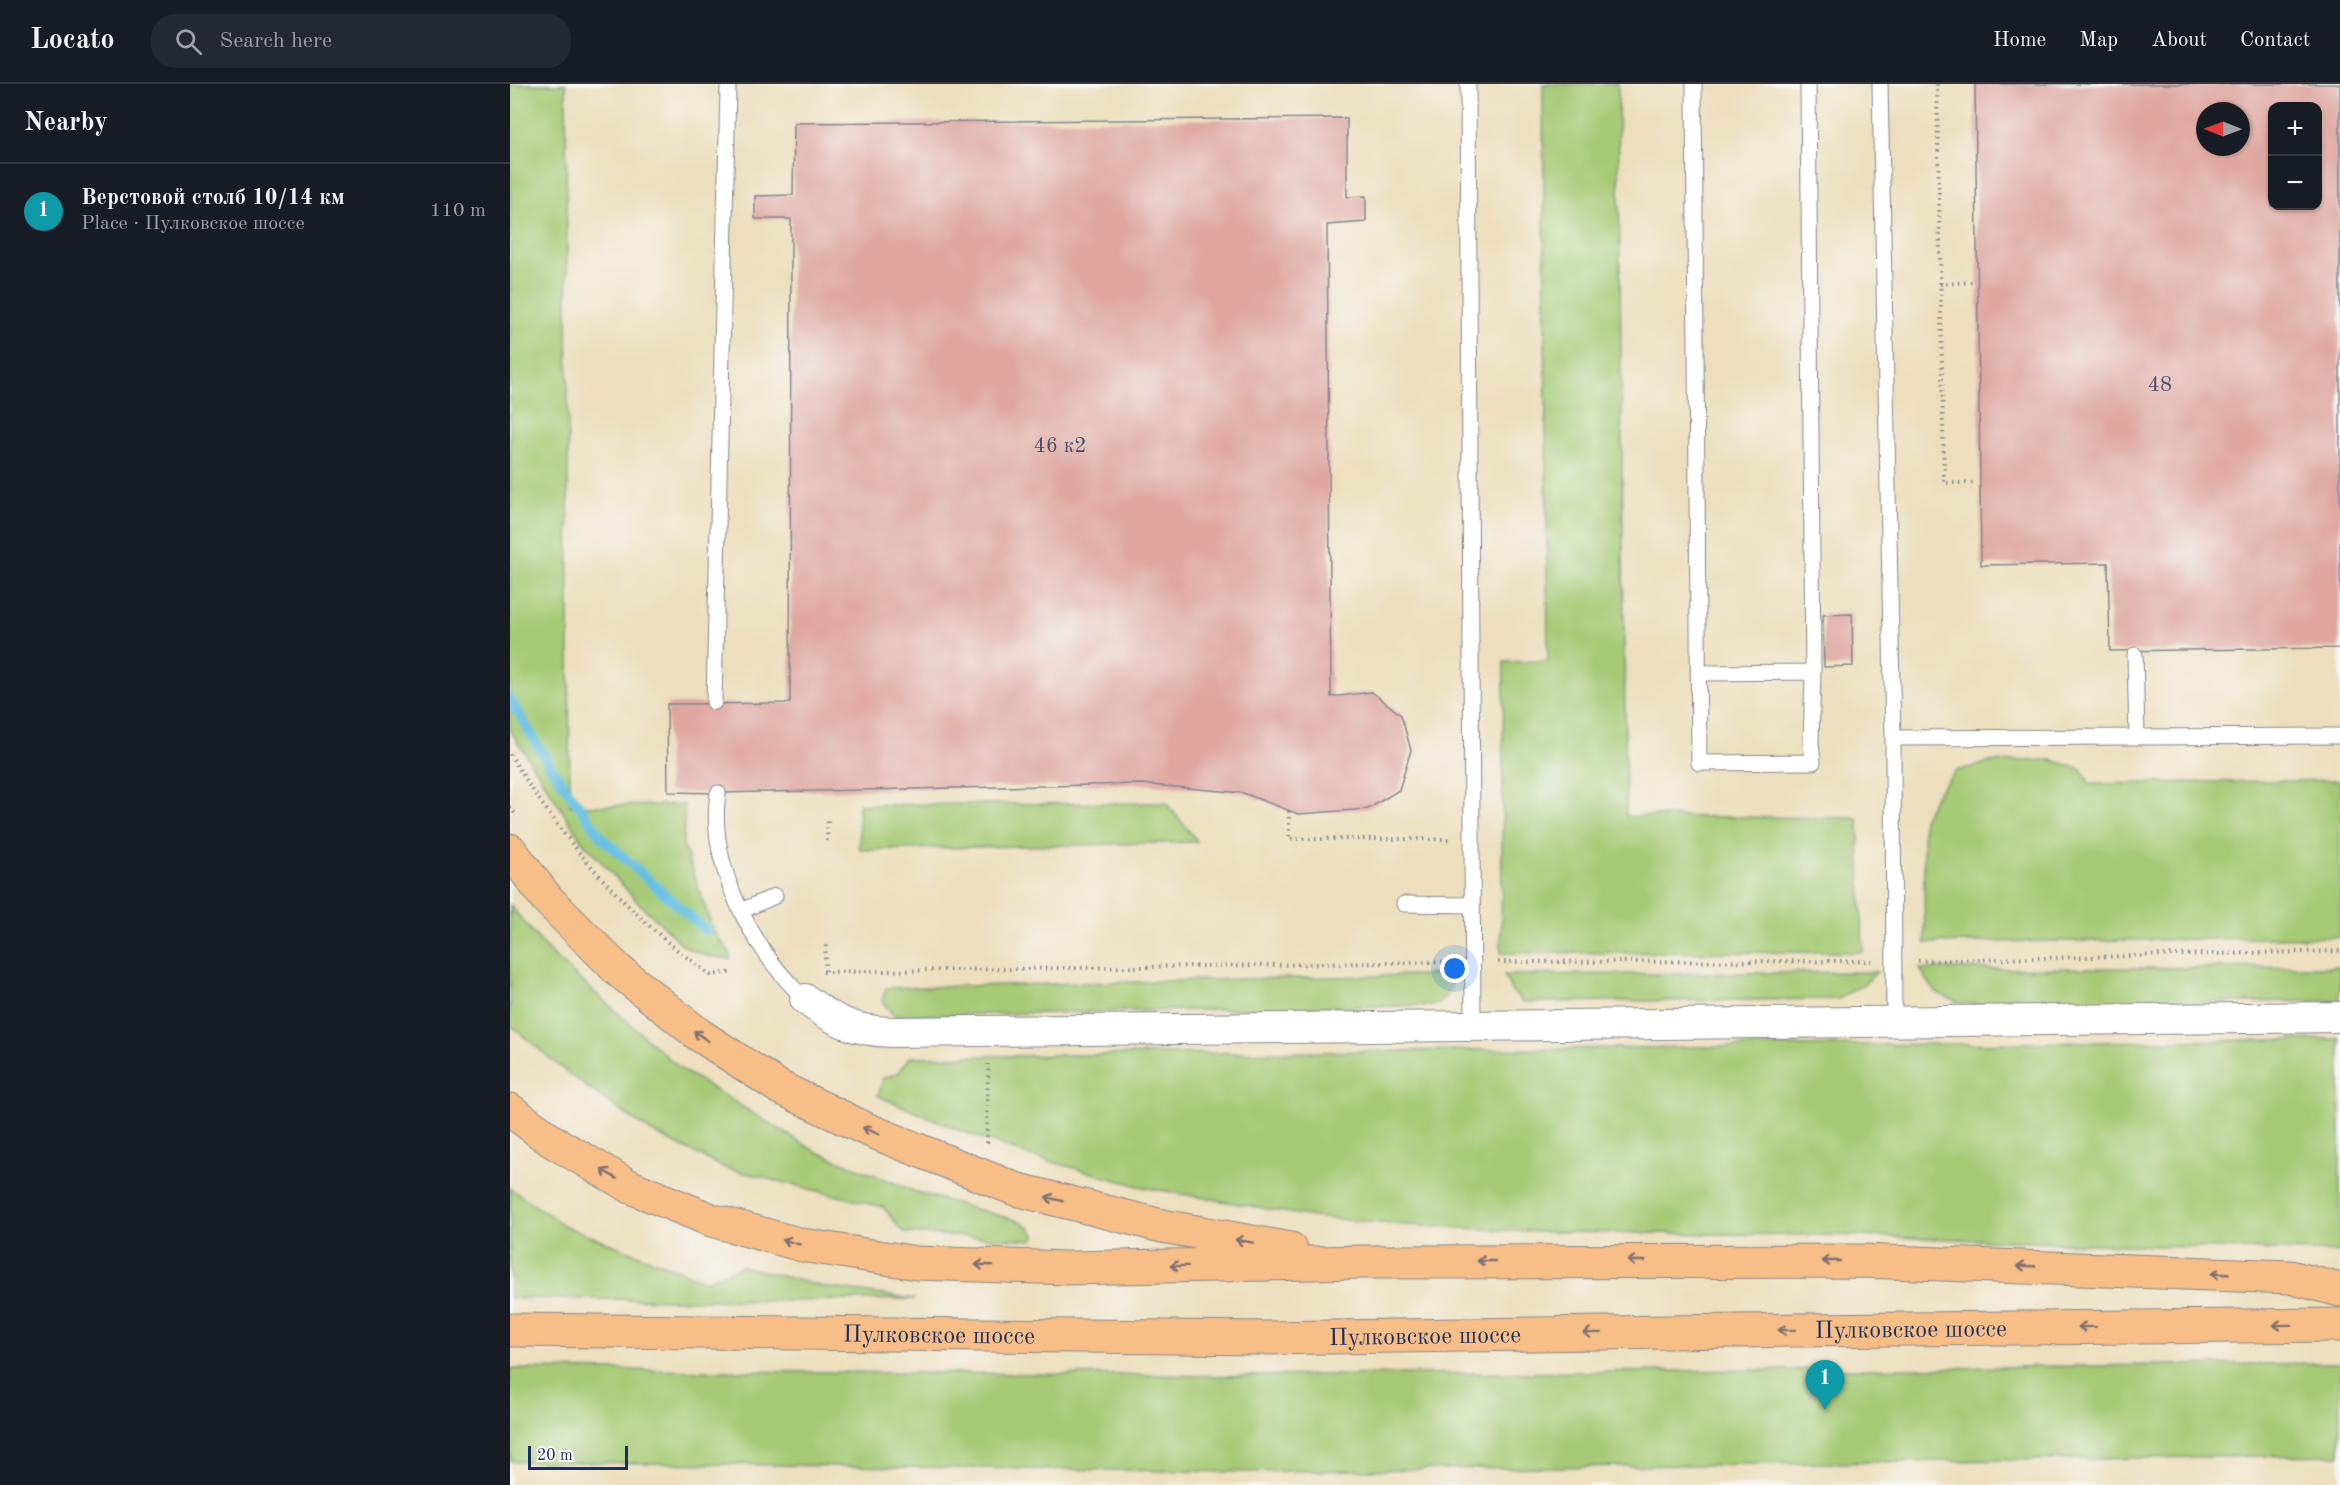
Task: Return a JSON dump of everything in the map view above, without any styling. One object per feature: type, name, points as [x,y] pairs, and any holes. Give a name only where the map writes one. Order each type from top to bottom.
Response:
[{"type":"main road","points":[[510,850],[547,899],[618,970],[698,1034],[779,1087],[856,1124],[1015,1189],[1162,1226],[1364,1262]]},
{"type":"main road","points":[[510,1110],[552,1141],[631,1187],[711,1220],[802,1245],[917,1263],[1066,1268],[1364,1262],[1862,1261],[2290,1277],[2340,1290]]},
{"type":"main road","name":"Пулковское шоссе","points":[[510,1330],[1263,1338],[2340,1324]]},
{"type":"street","points":[[806,999],[827,1015],[846,1025],[869,1032],[2340,1017]]},
{"type":"lane","points":[[1468,84],[1473,1026]]},
{"type":"lane","points":[[1694,84],[1699,763],[1813,762],[1811,743],[1813,672],[1808,84]]},
{"type":"lane","points":[[1880,84],[1893,738],[1894,1022]]},
{"type":"lane","points":[[714,702],[728,88]]},
{"type":"lane","points":[[2135,655],[2137,737]]},
{"type":"lane","points":[[1698,673],[1813,672]]},
{"type":"lane","points":[[1893,738],[2340,736]]},
{"type":"lane","points":[[718,793],[719,844],[729,881],[741,911],[763,950],[792,987],[806,999]]},
{"type":"lane","points":[[741,911],[775,896]]},
{"type":"lane","points":[[1404,904],[1472,905]]},
{"type":"path","points":[[1937,84],[1944,483],[1976,483]]},
{"type":"path","points":[[1940,284],[1972,282]]},
{"type":"path","points":[[510,754],[526,782],[585,858],[637,914],[676,951],[711,975],[733,972]]},
{"type":"path","points":[[510,807],[517,817]]},
{"type":"path","points":[[1289,811],[1288,839],[1456,839]]},
{"type":"path","points":[[827,841],[828,820]]},
{"type":"path","points":[[825,941],[825,971]]},
{"type":"path","points":[[817,972],[1473,962],[1894,961],[2340,951]]},
{"type":"path","points":[[987,1144],[988,1031]]},
{"type":"green space","points":[[510,84],[566,84],[570,806],[685,805],[683,844],[713,930],[730,953],[730,959],[708,956],[685,947],[640,904],[582,841],[510,730]]},
{"type":"green space","points":[[1543,84],[1618,84],[1626,816],[1858,818],[1863,952],[1501,953],[1504,662],[1548,661]]},
{"type":"green space","points":[[2051,760],[2081,769],[2090,784],[2340,780],[2340,937],[1925,943],[1923,819],[1936,794],[1956,771],[1991,762]]},
{"type":"green space","points":[[1166,803],[1198,842],[860,850],[858,805]]},
{"type":"green space","points":[[510,905],[548,951],[682,1070],[815,1151],[919,1193],[1022,1222],[1033,1231],[1035,1236],[1033,1240],[904,1233],[883,1207],[725,1168],[650,1131],[570,1075],[510,1025]]},
{"type":"green space","points":[[2340,967],[2340,1001],[1962,1004],[1935,992],[1920,969]]},
{"type":"green space","points":[[1877,972],[1864,984],[1838,999],[1523,1002],[1511,990],[1504,975]]},
{"type":"green space","points":[[1453,974],[1448,993],[1435,1005],[894,1016],[882,1001],[886,988]]},
{"type":"green space","points":[[2340,1039],[2340,1252],[1829,1235],[1541,1232],[1403,1225],[1313,1217],[1142,1187],[1028,1155],[956,1129],[878,1096],[883,1078],[898,1073],[910,1057]]},
{"type":"green space","points":[[510,1188],[565,1226],[706,1281],[741,1266],[825,1287],[915,1299],[784,1301],[510,1298]]},
{"type":"green space","points":[[2340,1363],[2340,1455],[1240,1472],[510,1461],[510,1369],[1246,1376]]},
{"type":"building","points":[[1975,84],[2340,84],[2340,648],[2110,651],[2108,563],[1981,565]]},
{"type":"building","points":[[1347,118],[1347,197],[1366,196],[1366,222],[1327,225],[1331,697],[1372,692],[1401,715],[1411,750],[1399,790],[1368,809],[1298,814],[1243,793],[1141,784],[718,793],[668,792],[667,704],[790,703],[791,219],[755,219],[755,196],[793,195],[794,123]]},
{"type":"building","points":[[1852,614],[1853,666],[1824,667],[1823,615]]},
{"type":"waterway","points":[[510,699],[550,766],[603,839],[706,931]]},
{"type":"place","name":"Верстовой столб 10/14 км","points":[[1825,1410]]}]
